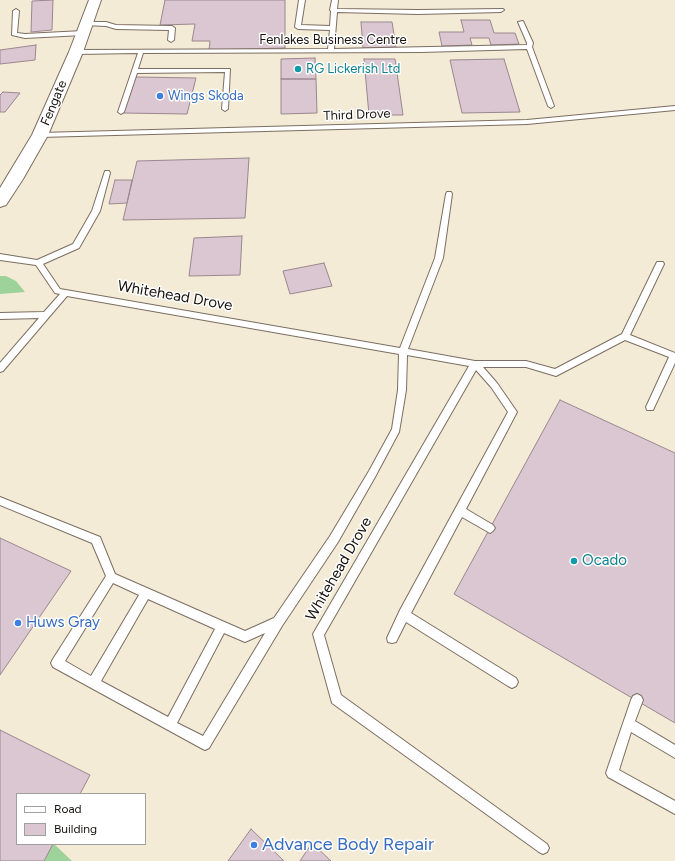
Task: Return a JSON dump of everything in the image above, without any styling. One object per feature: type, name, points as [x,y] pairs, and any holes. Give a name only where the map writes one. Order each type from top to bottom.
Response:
[{"type":"street","name":"Fengate","points":[[0,201],[15,179],[40,135],[76,52],[95,0]]},
{"type":"lane","points":[[302,0],[298,27],[332,28]]},
{"type":"lane","points":[[331,51],[335,0]]},
{"type":"lane","points":[[334,10],[418,12],[501,10]]},
{"type":"lane","points":[[16,11],[14,34],[25,36],[84,29],[106,24],[116,27],[172,28],[170,40]]},
{"type":"lane","points":[[521,22],[530,43],[529,47],[551,106]]},
{"type":"lane","name":"Fenlakes Business Centre","points":[[76,52],[331,51],[529,47]]},
{"type":"lane","points":[[121,112],[140,52]]},
{"type":"lane","points":[[134,71],[228,70],[225,109]]},
{"type":"lane","name":"Third Drove","points":[[40,135],[387,127],[447,123],[527,122],[675,108]]},
{"type":"lane","points":[[0,256],[38,263],[76,246],[96,211],[107,173]]},
{"type":"lane","points":[[111,577],[57,663],[205,744],[278,622],[334,539],[396,429],[402,390],[403,351],[439,258],[449,194]]},
{"type":"lane","name":"Whitehead Drove","points":[[38,263],[58,290],[66,292],[475,364],[526,364],[556,373],[626,336]]},
{"type":"lane","points":[[650,407],[675,356],[626,336],[660,264]]},
{"type":"lane","points":[[0,369],[66,292]]},
{"type":"lane","points":[[0,316],[45,315]]},
{"type":"lane","points":[[392,638],[513,412],[494,385],[475,364]]},
{"type":"lane","name":"Whitehead Drove","points":[[475,364],[318,634],[336,699],[543,848]]},
{"type":"lane","points":[[0,501],[96,540],[111,577],[245,637],[278,622]]},
{"type":"lane","points":[[460,511],[490,528]]},
{"type":"lane","points":[[93,683],[146,593]]},
{"type":"lane","points":[[404,614],[512,682]]},
{"type":"lane","points":[[170,725],[222,626]]},
{"type":"lane","points":[[637,700],[612,773],[675,808]]},
{"type":"lane","points":[[628,724],[675,752]]},
{"type":"shaded area","points":[[0,0],[675,0],[675,861],[0,861]]},
{"type":"green space","points":[[0,276],[6,276],[16,281],[25,292],[0,294]]},
{"type":"green space","points":[[52,845],[55,845],[72,861],[44,861]]},
{"type":"building","points":[[53,0],[52,30],[31,32],[32,1]]},
{"type":"building","points":[[165,0],[285,0],[285,48],[209,50],[210,41],[192,41],[195,24],[160,25]]},
{"type":"building","points":[[461,20],[490,20],[494,33],[515,33],[519,44],[491,45],[489,38],[470,38],[472,45],[442,46],[439,32],[464,32]]},
{"type":"building","points":[[361,22],[392,22],[396,47],[363,48]]},
{"type":"building","points":[[36,45],[35,60],[0,64],[0,50]]},
{"type":"building","name":"RG Lickerish Ltd","points":[[315,58],[316,79],[281,79],[281,59]]},
{"type":"building","points":[[364,59],[395,59],[403,115],[369,115]]},
{"type":"building","points":[[504,59],[520,112],[462,113],[450,60]]},
{"type":"building","name":"Wings Skoda","points":[[135,77],[196,78],[187,114],[123,113]]},
{"type":"building","points":[[281,79],[316,79],[317,113],[281,114]]},
{"type":"building","points":[[3,92],[20,93],[5,112],[0,112],[0,95]]},
{"type":"building","points":[[249,158],[245,218],[123,220],[137,161]]},
{"type":"building","points":[[115,180],[132,180],[127,203],[109,204]]},
{"type":"building","points":[[242,236],[240,275],[189,276],[194,238]]},
{"type":"building","points":[[324,263],[332,286],[290,294],[283,271]]},
{"type":"building","name":"Ocado","points":[[560,400],[675,453],[675,723],[454,594]]},
{"type":"building","name":"Huws Gray","points":[[0,538],[71,571],[0,675]]},
{"type":"building","points":[[0,730],[90,775],[81,793],[16,793],[16,845],[52,845],[44,861],[0,861]]},
{"type":"building","name":"Advance Body Repair","points":[[251,829],[284,861],[228,861]]},
{"type":"building","name":"Advance Body Repair","points":[[312,843],[331,861],[300,861]]},
{"type":"place","name":"RG Lickerish Ltd","points":[[298,69]]},
{"type":"place","name":"Wings Skoda","points":[[160,96]]},
{"type":"place","name":"Ocado","points":[[574,561]]},
{"type":"place","name":"Huws Gray","points":[[18,623]]},
{"type":"place","name":"Advance Body Repair","points":[[254,845]]}]
